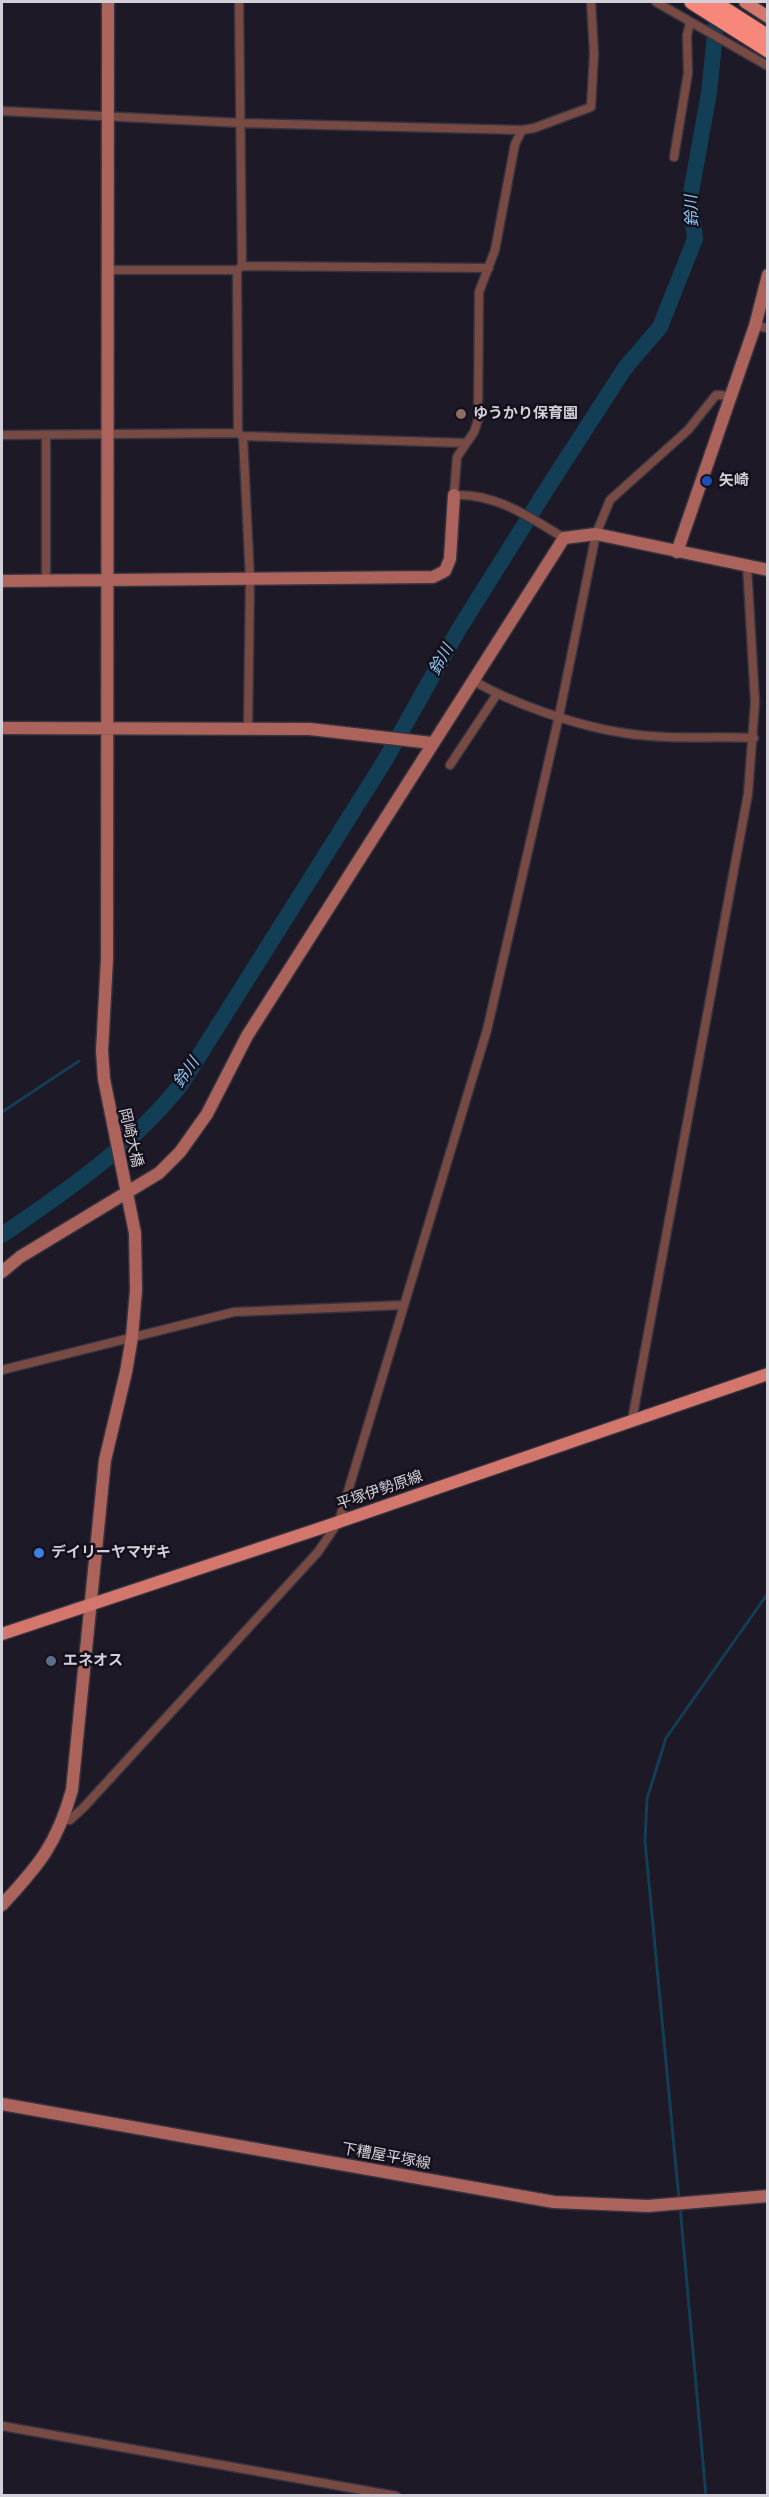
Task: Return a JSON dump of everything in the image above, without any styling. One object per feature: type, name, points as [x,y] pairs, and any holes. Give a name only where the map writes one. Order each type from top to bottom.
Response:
[{"type":"highway","points":[[692,2],[768,50]]},
{"type":"highway","points":[[713,2],[768,37]]},
{"type":"main road","points":[[745,2],[765,15]]},
{"type":"main road","name":"平塚伊勢原線","points":[[2,1634],[768,1374]]},
{"type":"street","name":"岡崎大橋","points":[[2,1905],[48,1851],[64,1820],[72,1790],[105,1460],[132,1337],[136,1290],[135,1233],[107,1104],[102,1051],[107,959],[108,2]]},
{"type":"street","points":[[239,2],[240,435],[250,580],[248,727]]},
{"type":"street","points":[[2,111],[241,123],[522,130],[591,107],[594,53],[591,2]]},
{"type":"street","points":[[656,2],[768,66]]},
{"type":"street","points":[[674,157],[688,73],[687,35],[692,24]]},
{"type":"street","points":[[2,581],[433,577],[446,571],[450,559],[458,457],[474,432],[478,420],[480,292],[495,250],[515,144],[522,130]]},
{"type":"street","points":[[106,270],[489,268]]},
{"type":"street","points":[[677,552],[731,396],[761,327],[768,275]]},
{"type":"street","points":[[64,1820],[70,1820],[84,1807],[318,1552],[339,1521],[487,1030],[559,716],[596,534],[610,500],[688,430],[716,395],[731,396]]},
{"type":"street","points":[[2,435],[240,435],[465,443]]},
{"type":"street","points":[[46,435],[46,580]]},
{"type":"street","points":[[454,495],[474,495],[502,502],[564,538],[596,534],[768,570]]},
{"type":"street","points":[[2,1272],[20,1257],[159,1173],[180,1152],[195,1131],[247,1036],[429,742],[564,538]]},
{"type":"street","points":[[632,1420],[748,794],[755,702],[747,565]]},
{"type":"street","points":[[472,680],[497,694],[559,716],[624,733],[754,738]]},
{"type":"street","points":[[450,765],[497,694]]},
{"type":"street","points":[[2,728],[248,727],[365,734],[429,742]]},
{"type":"street","points":[[2,1370],[234,1312],[404,1305]]},
{"type":"street","name":"下糟屋平塚線","points":[[2,2103],[544,2201],[604,2206],[675,2204],[768,2196]]},
{"type":"street","points":[[2,2426],[396,2496]]},
{"type":"waterway","name":"鈴川","points":[[2,1235],[50,1202],[121,1147],[182,1083],[384,762],[459,629],[550,484],[625,368],[660,327],[695,239],[690,198],[709,93],[718,5]]},
{"type":"waterway","points":[[2,1112],[79,1061]]},
{"type":"waterway","points":[[679,2199],[645,1841],[647,1799],[666,1738],[768,1593]]},
{"type":"waterway","points":[[680,2206],[706,2496]]},
{"type":"place","name":"ゆうかり保育園","points":[[461,414]]},
{"type":"place","name":"矢崎","points":[[707,481]]},
{"type":"place","name":"デイリーヤマザキ","points":[[39,1553]]},
{"type":"place","name":"エネオス","points":[[51,1661]]}]
